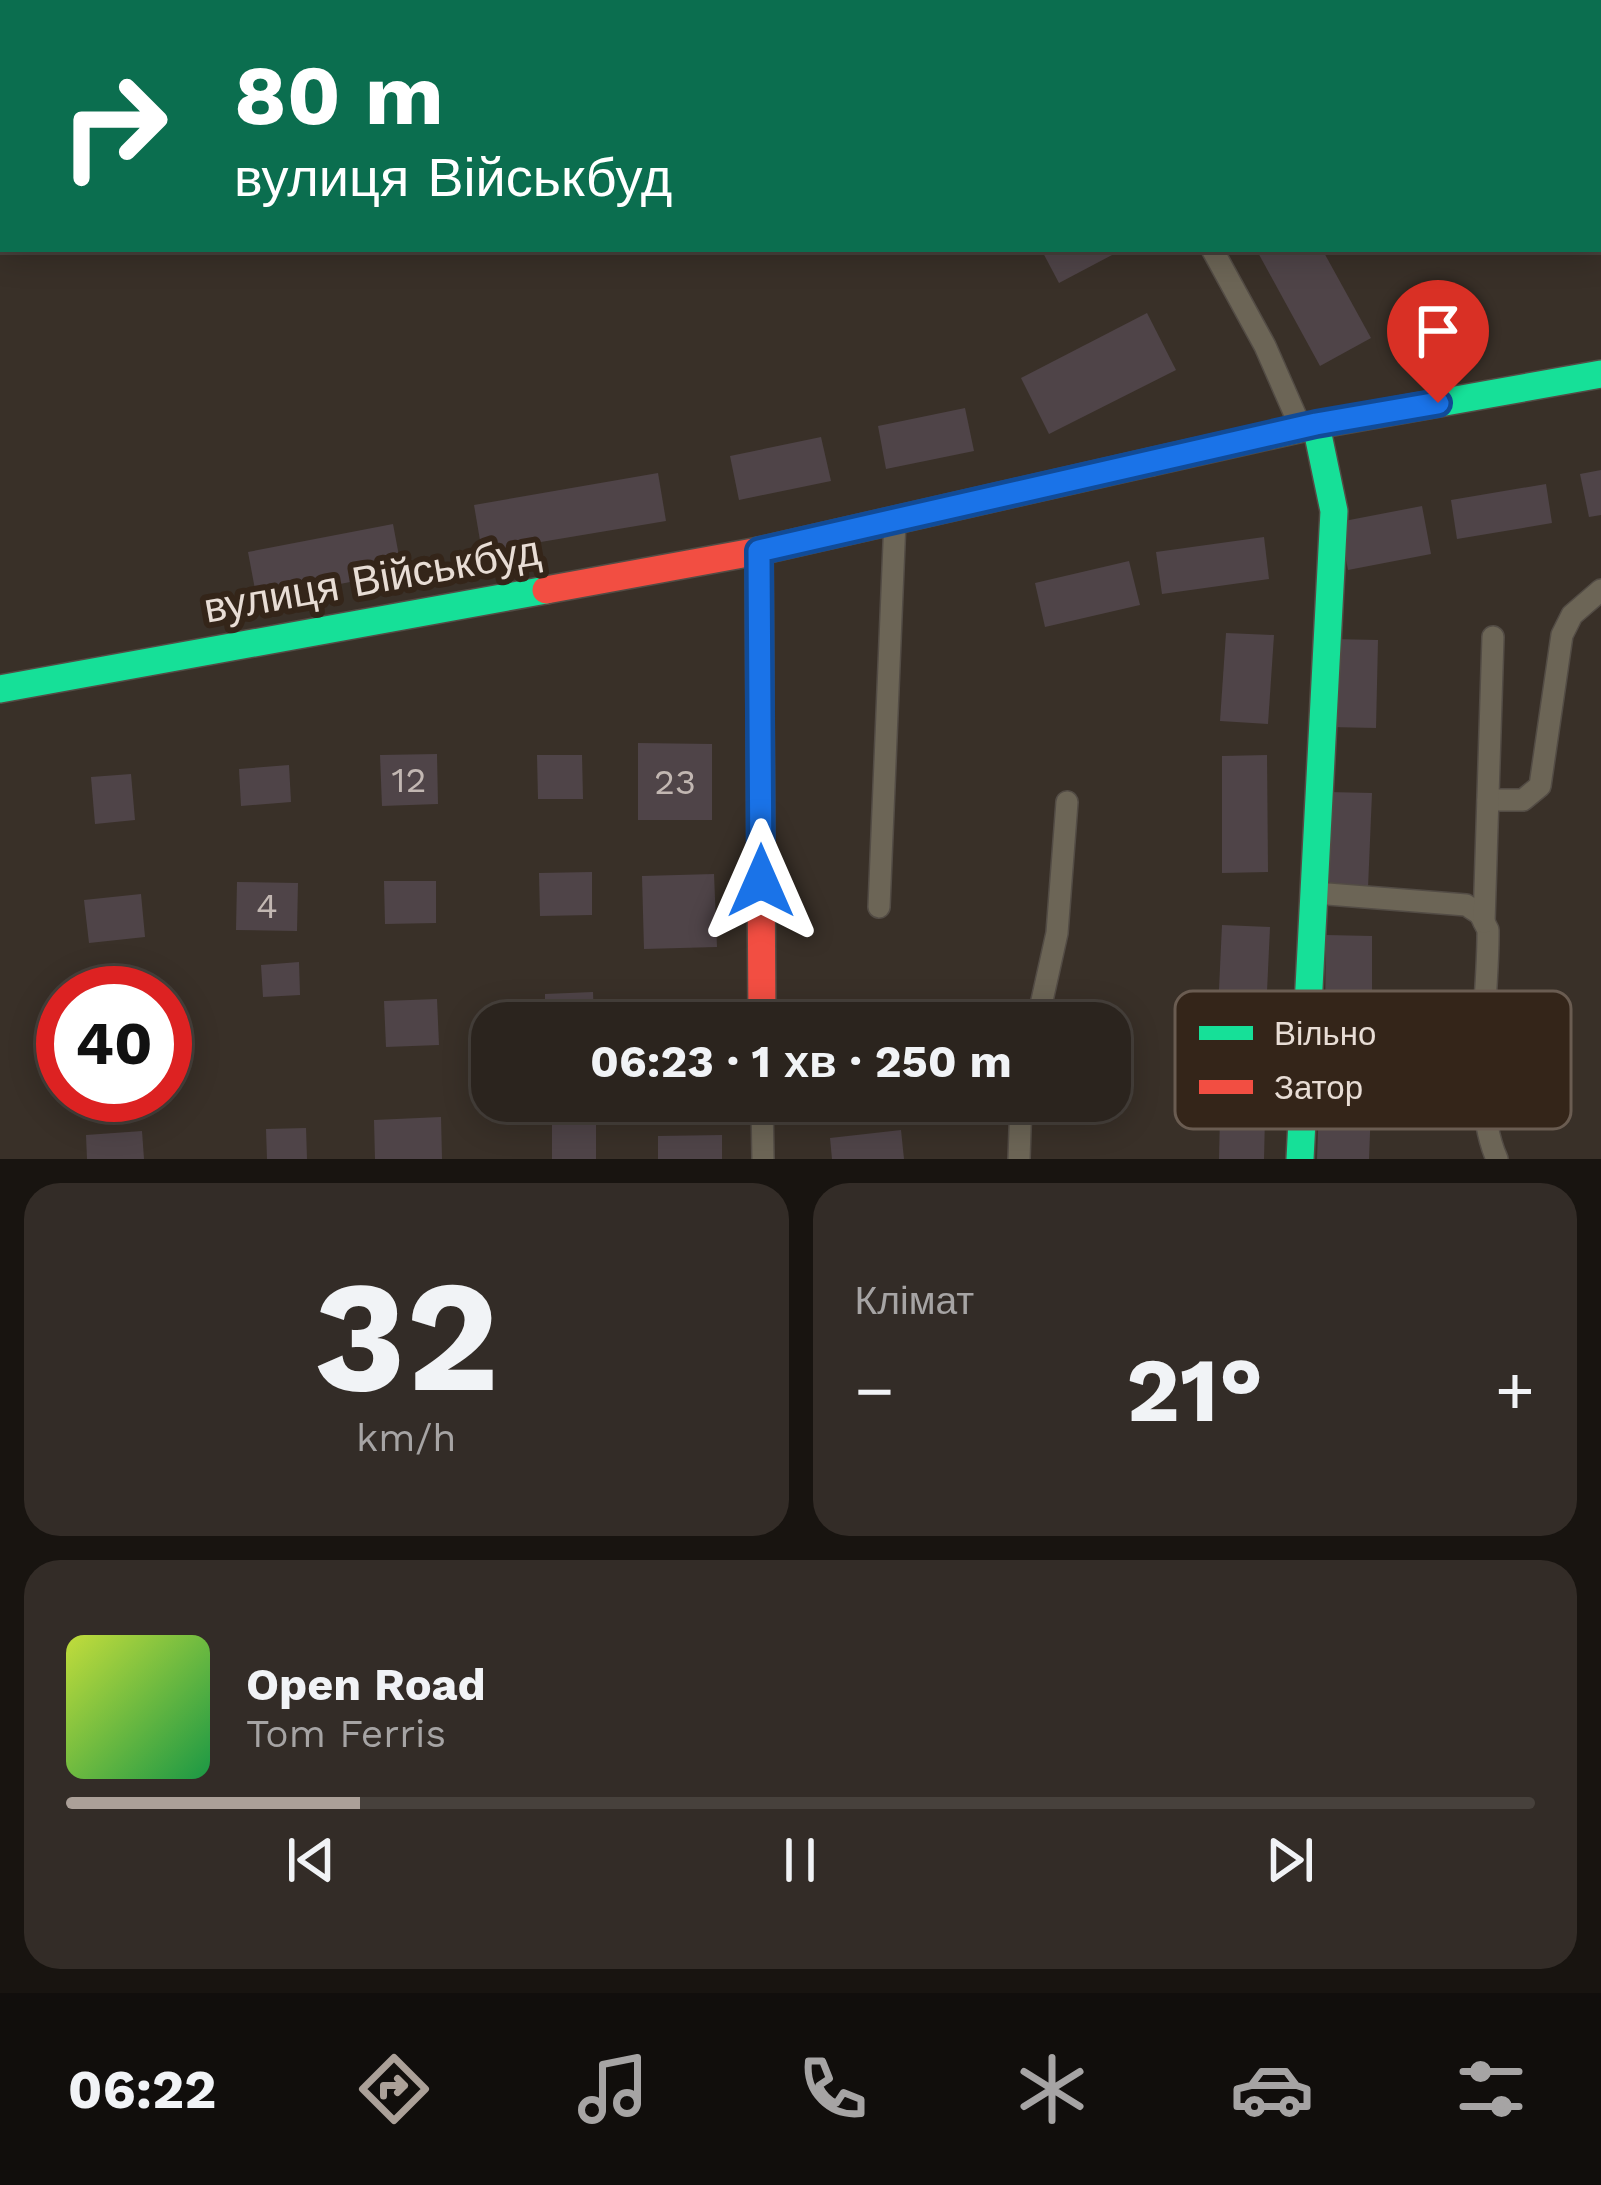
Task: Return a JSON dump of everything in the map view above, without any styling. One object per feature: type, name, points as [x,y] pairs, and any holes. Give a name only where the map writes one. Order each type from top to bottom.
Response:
[{"type":"street","points":[[1215,252],[1308,426],[1334,511],[1309,991]]},
{"type":"street","name":"вулиця Військбуд","points":[[0,689],[759,551],[1308,426],[1601,374]]},
{"type":"street","points":[[879,907],[895,520]]},
{"type":"street","points":[[759,551],[762,1002]]},
{"type":"street","points":[[1488,800],[1523,800],[1540,786],[1562,635],[1572,615],[1601,590]]},
{"type":"street","points":[[1488,991],[1484,922],[1493,637]]},
{"type":"street","points":[[1042,1002],[1058,933],[1067,802]]},
{"type":"street","points":[[1315,892],[1466,905],[1484,922]]},
{"type":"street","points":[[762,1122],[763,1159]]},
{"type":"street","points":[[1019,1159],[1020,1122]]},
{"type":"street","points":[[1300,1159],[1302,1129]]},
{"type":"street","points":[[1486,1129],[1497,1159]]},
{"type":"building","points":[[1043,252],[1112,255],[1059,283]]},
{"type":"building","points":[[1258,252],[1324,252],[1371,338],[1320,366]]},
{"type":"building","points":[[1147,313],[1176,370],[1049,434],[1021,378]]},
{"type":"building","points":[[965,408],[974,451],[886,469],[878,426]]},
{"type":"building","points":[[821,437],[831,481],[739,500],[730,456]]},
{"type":"building","points":[[1601,470],[1601,515],[1589,517],[1580,474]]},
{"type":"building","points":[[658,473],[666,521],[482,552],[474,505]]},
{"type":"building","points":[[1546,484],[1552,523],[1457,539],[1451,500]]},
{"type":"building","points":[[1422,506],[1431,554],[1348,570],[1339,522]]},
{"type":"building","points":[[393,524],[402,572],[257,600],[248,552]]},
{"type":"building","points":[[1264,537],[1269,579],[1162,594],[1156,552]]},
{"type":"building","points":[[1129,561],[1140,605],[1045,627],[1035,583]]},
{"type":"building","points":[[1226,633],[1274,635],[1268,724],[1220,721]]},
{"type":"building","points":[[1331,639],[1378,640],[1376,728],[1330,727]]},
{"type":"building","points":[[638,743],[712,744],[712,820],[638,820]]},
{"type":"building","points":[[437,754],[438,804],[382,806],[380,755]]},
{"type":"building","points":[[537,755],[582,755],[583,799],[538,799]]},
{"type":"building","points":[[1267,755],[1268,872],[1222,873],[1222,756]]},
{"type":"building","points":[[289,765],[291,802],[241,806],[239,769]]},
{"type":"building","points":[[131,774],[135,820],[95,824],[91,777]]},
{"type":"building","points":[[1328,792],[1372,793],[1368,888],[1325,886]]},
{"type":"building","points":[[592,872],[592,915],[540,916],[539,873]]},
{"type":"building","points":[[714,874],[717,947],[644,949],[642,876]]},
{"type":"building","points":[[384,881],[436,881],[436,923],[385,924]]},
{"type":"building","points":[[237,882],[298,883],[297,931],[236,930]]},
{"type":"building","points":[[141,894],[145,937],[89,943],[84,900]]},
{"type":"building","points":[[1222,925],[1270,927],[1267,991],[1219,991]]},
{"type":"building","points":[[1326,935],[1372,936],[1372,991],[1325,991]]},
{"type":"building","points":[[299,962],[300,995],[263,997],[261,965]]},
{"type":"building","points":[[593,992],[593,1002],[545,1002],[545,994]]},
{"type":"building","points":[[437,999],[439,1045],[386,1047],[384,1001]]},
{"type":"building","points":[[441,1117],[442,1159],[375,1159],[374,1120]]},
{"type":"building","points":[[552,1122],[596,1122],[596,1159],[552,1159]]},
{"type":"building","points":[[306,1128],[307,1159],[267,1159],[266,1129]]},
{"type":"building","points":[[1220,1129],[1265,1129],[1264,1159],[1219,1159]]},
{"type":"building","points":[[1318,1129],[1370,1129],[1369,1159],[1317,1159]]},
{"type":"building","points":[[901,1130],[904,1159],[832,1159],[830,1138]]},
{"type":"building","points":[[142,1131],[144,1159],[87,1159],[86,1135]]},
{"type":"building","points":[[722,1135],[722,1159],[658,1159],[658,1136]]},
{"type":"traffic: fast","points":[[1151,462],[1316,425],[1601,374]]},
{"type":"traffic: fast","points":[[1309,991],[1334,511],[1316,425]]},
{"type":"traffic: fast","points":[[0,689],[546,590]]},
{"type":"traffic: fast","points":[[1300,1159],[1302,1129]]},
{"type":"traffic: jam","points":[[546,590],[759,551],[1151,462]]},
{"type":"traffic: jam","points":[[759,551],[762,1002]]},
{"type":"route","points":[[761,881],[759,551],[1316,424],[1438,403]]}]
